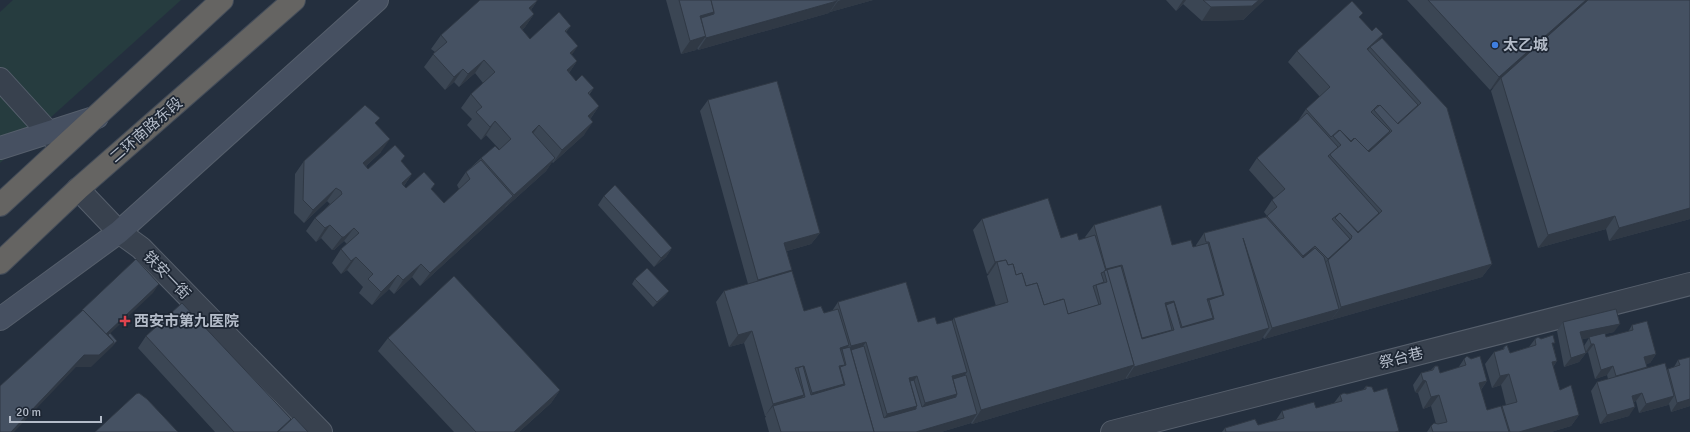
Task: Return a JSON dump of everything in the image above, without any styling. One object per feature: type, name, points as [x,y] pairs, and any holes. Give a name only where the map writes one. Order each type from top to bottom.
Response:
[{"type":"highway","points":[[0,206],[222,0]]},
{"type":"highway","name":"二环南路东段","points":[[0,263],[78,189],[294,0]]},
{"type":"main road","points":[[0,319],[118,232],[377,0]]},
{"type":"main road","points":[[0,148],[97,117]]},
{"type":"street","points":[[0,79],[63,149]]},
{"type":"street","name":"铁安一街","points":[[78,189],[118,232],[141,248],[321,432]]},
{"type":"street","name":"祭台巷","points":[[1112,432],[1690,284]]},
{"type":"green space","points":[[13,0],[181,0],[0,163],[0,12]]},
{"type":"building","points":[[480,0],[537,0],[529,8],[534,14],[520,27],[530,39],[559,12],[571,26],[565,31],[578,46],[570,53],[577,61],[567,70],[576,81],[582,75],[594,88],[588,93],[599,106],[588,116],[593,122],[562,150],[539,125],[532,132],[555,158],[514,195],[481,158],[495,146],[499,150],[511,139],[495,121],[490,127],[476,112],[482,107],[471,94],[495,72],[484,60],[468,74],[463,69],[454,77],[433,54],[447,42],[441,35]]},
{"type":"building","points":[[679,0],[711,0],[714,12],[700,16],[706,36],[690,41]]},
{"type":"building","points":[[711,0],[837,1],[706,38],[701,18],[714,14]]},
{"type":"building","points":[[1203,0],[1259,0],[1252,6],[1211,7]]},
{"type":"building","name":"太乙城","points":[[1428,0],[1586,0],[1499,77]]},
{"type":"building","points":[[1588,0],[1690,0],[1690,208],[1619,228],[1615,216],[1548,235],[1501,78]]},
{"type":"building","points":[[1352,1],[1363,13],[1359,17],[1372,31],[1376,27],[1383,34],[1367,49],[1418,105],[1397,124],[1380,105],[1378,105],[1371,112],[1390,131],[1368,151],[1355,138],[1351,141],[1340,130],[1331,137],[1306,109],[1330,87],[1297,51]]},
{"type":"building","points":[[1382,38],[1447,108],[1492,264],[1341,307],[1328,260],[1351,239],[1352,236],[1335,218],[1340,213],[1358,233],[1382,211],[1331,156],[1330,154],[1341,145],[1333,136],[1340,130],[1351,142],[1355,138],[1369,152],[1392,131],[1374,110],[1380,105],[1398,124],[1421,103],[1370,47]]},
{"type":"building","points":[[777,81],[820,233],[784,243],[792,270],[758,280],[708,100]]},
{"type":"building","points":[[365,105],[380,118],[375,123],[390,139],[363,163],[368,169],[395,145],[405,156],[401,161],[412,174],[402,183],[403,185],[406,188],[424,172],[435,184],[431,189],[444,203],[470,179],[466,172],[481,160],[513,196],[430,273],[421,264],[403,280],[398,275],[381,292],[368,279],[373,274],[356,257],[351,261],[341,249],[359,233],[354,228],[342,237],[330,225],[325,228],[315,218],[342,194],[341,191],[336,188],[313,210],[303,200],[304,161]]},
{"type":"building","points":[[1307,113],[1338,147],[1328,156],[1379,213],[1358,232],[1340,213],[1332,219],[1350,239],[1328,259],[1315,246],[1303,256],[1267,216],[1277,207],[1272,200],[1285,189],[1257,158]]},
{"type":"building","points":[[615,185],[672,248],[661,258],[604,196]]},
{"type":"building","points":[[1048,198],[1061,238],[1077,233],[1079,240],[1095,235],[1106,271],[1101,273],[1104,282],[1093,286],[1099,305],[1068,314],[1063,299],[1044,305],[1037,283],[1026,286],[1022,273],[1016,275],[1013,264],[1008,265],[1006,260],[995,262],[982,219]]},
{"type":"building","points":[[1161,205],[1172,245],[1191,240],[1193,247],[1208,243],[1223,295],[1207,299],[1213,318],[1182,327],[1174,301],[1165,303],[1172,330],[1142,338],[1122,265],[1106,269],[1094,225]]},
{"type":"building","points":[[1266,217],[1303,258],[1315,248],[1324,257],[1339,309],[1272,328],[1243,238],[1269,328],[1134,367],[1106,270],[1121,266],[1142,339],[1174,330],[1166,305],[1174,302],[1181,328],[1214,319],[1209,300],[1224,295],[1209,242],[1206,242],[1204,233]]},
{"type":"building","points":[[136,259],[159,284],[106,334],[82,310]]},
{"type":"building","points":[[1006,260],[1008,265],[1013,264],[1016,275],[1022,273],[1026,286],[1037,283],[1044,305],[1064,299],[1068,314],[1101,304],[1096,285],[1107,282],[1104,271],[1107,270],[1134,365],[981,410],[954,318],[1008,302],[997,262]]},
{"type":"building","points":[[647,268],[669,291],[657,302],[635,279]]},
{"type":"building","points":[[792,271],[804,311],[821,306],[824,313],[838,309],[849,345],[840,348],[845,365],[839,366],[844,384],[812,393],[804,366],[795,368],[804,395],[773,404],[752,331],[738,335],[724,291]]},
{"type":"building","points":[[454,276],[560,390],[514,432],[476,432],[388,338]]},
{"type":"building","points":[[906,282],[918,322],[935,317],[937,324],[952,320],[967,372],[952,376],[957,394],[925,403],[917,376],[909,378],[917,406],[887,414],[866,342],[851,346],[838,302]]},
{"type":"building","points":[[182,303],[291,419],[277,432],[234,432],[146,336]]},
{"type":"building","points":[[1616,309],[1620,324],[1580,332],[1586,353],[1571,358],[1563,322]]},
{"type":"building","points":[[83,310],[114,342],[99,355],[84,355],[11,432],[0,432],[0,386]]},
{"type":"building","points":[[1647,321],[1656,354],[1644,357],[1647,367],[1616,376],[1613,366],[1601,370],[1594,344],[1591,344],[1589,337],[1605,333],[1606,337],[1633,330],[1632,325]]},
{"type":"building","points":[[110,333],[117,341],[111,346],[114,342],[108,335]]},
{"type":"building","points":[[1553,335],[1555,343],[1552,343],[1557,361],[1552,362],[1560,390],[1571,385],[1579,415],[1519,432],[1510,432],[1502,406],[1517,402],[1509,374],[1500,376],[1494,352],[1504,349],[1507,345],[1510,353],[1536,345],[1535,339],[1538,337],[1541,339]]},
{"type":"building","points":[[864,346],[884,418],[916,409],[917,406],[910,381],[914,380],[922,407],[956,397],[957,394],[953,379],[966,375],[977,414],[916,432],[874,432],[851,350]]},
{"type":"building","points":[[850,347],[874,432],[781,432],[773,406],[805,397],[798,368],[803,366],[811,395],[845,385],[840,367],[846,365],[842,349]]},
{"type":"building","points":[[1467,356],[1471,359],[1480,356],[1487,381],[1479,383],[1487,410],[1501,406],[1509,432],[1433,432],[1431,426],[1434,423],[1438,424],[1447,422],[1439,395],[1431,397],[1426,381],[1423,380],[1421,373],[1433,370],[1435,366],[1438,366],[1440,373],[1466,365],[1464,359]]},
{"type":"building","points":[[1690,357],[1690,399],[1677,403],[1668,369],[1680,365],[1678,360]]},
{"type":"building","points":[[1665,363],[1674,396],[1646,404],[1642,393],[1632,396],[1635,407],[1607,415],[1597,382]]},
{"type":"building","points":[[1366,386],[1372,387],[1374,392],[1387,388],[1399,431],[1226,432],[1225,428],[1255,419],[1258,425],[1284,418],[1282,411],[1314,402],[1316,408],[1342,401],[1340,395],[1366,389]]},
{"type":"building","points":[[139,393],[147,399],[178,432],[95,432],[136,394]]},
{"type":"building","points":[[294,417],[308,432],[278,432]]},
{"type":"place","name":"太乙城","points":[[1495,45]]},
{"type":"place","name":"西安市第九医院","points":[[125,321]]}]
